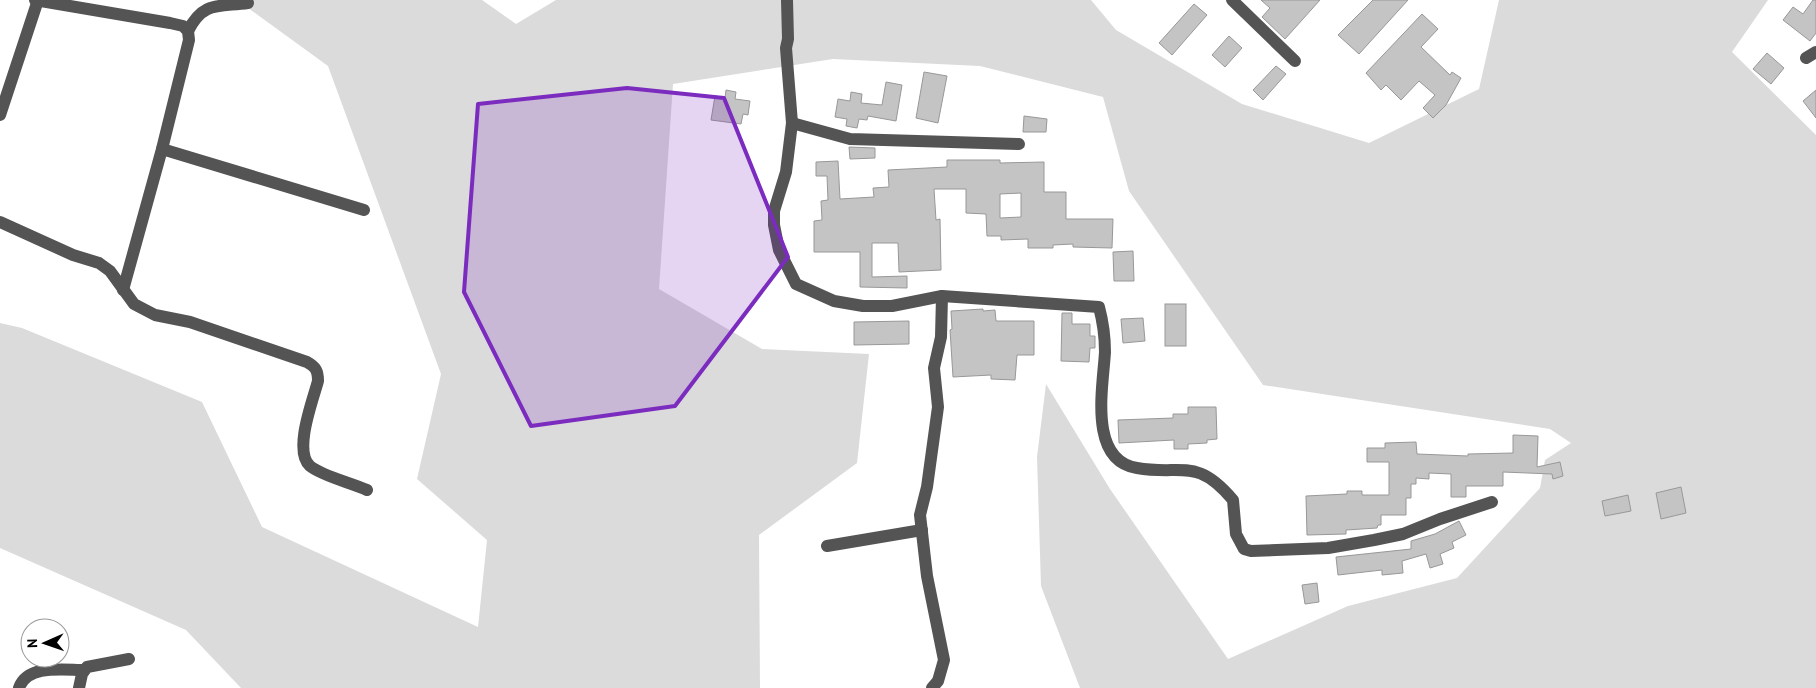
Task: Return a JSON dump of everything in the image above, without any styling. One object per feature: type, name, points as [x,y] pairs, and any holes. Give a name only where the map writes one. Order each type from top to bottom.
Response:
[{"type":"street","points":[[0,115],[37,0],[170,23],[183,26],[188,31]]},
{"type":"street","points":[[787,0],[788,39],[786,48],[792,123],[786,172],[774,211],[774,225],[779,250],[796,284],[834,301],[863,306],[892,306],[942,296],[1099,307],[1105,329],[1102,374],[1103,430],[1108,448],[1119,460],[1132,468],[1144,470],[1181,469],[1202,473],[1233,500],[1236,534],[1244,549],[1251,551],[1328,548],[1374,540],[1404,534],[1492,502]]},
{"type":"street","points":[[1232,0],[1295,60]]},
{"type":"street","points":[[123,290],[162,149],[189,40],[188,31],[199,13],[206,9],[248,3]]},
{"type":"street","points":[[792,123],[850,139],[1020,144]]},
{"type":"street","points":[[162,149],[364,210]]},
{"type":"street","points":[[0,222],[74,255],[99,263],[110,271],[134,304],[155,314],[190,322],[308,362],[314,366],[318,373],[318,381],[304,437],[304,456],[312,468],[367,490]]},
{"type":"street","points":[[932,688],[938,681],[944,660],[927,576],[922,530],[922,503],[927,487],[938,407],[934,368],[941,337],[942,296]]},
{"type":"street","points":[[827,546],[922,530]]},
{"type":"street","points":[[19,688],[21,682],[36,672],[44,670],[84,670],[91,665],[130,659]]},
{"type":"street","points":[[79,688],[84,670]]},
{"type":"highlighted area","points":[[627,88],[724,98],[788,257],[675,406],[531,426],[464,292],[478,104]]},
{"type":"shaded area","points":[[237,0],[482,0],[516,24],[556,0],[1091,0],[1116,30],[1242,104],[1369,143],[1479,89],[1499,0],[1768,0],[1732,52],[1816,135],[1816,688],[1080,688],[1041,586],[1037,457],[1046,384],[1110,489],[1228,659],[1348,606],[1457,578],[1540,488],[1545,460],[1571,443],[1550,429],[1263,385],[1129,191],[1103,97],[980,66],[833,59],[673,84],[659,289],[762,349],[869,354],[857,463],[759,535],[760,688],[241,688],[186,630],[0,548],[0,323],[22,328],[202,402],[262,527],[478,627],[487,540],[417,479],[441,374],[328,66]]},
{"type":"building","points":[[1261,0],[1320,0],[1285,39],[1262,17],[1270,8]]},
{"type":"building","points":[[1373,0],[1408,0],[1359,54],[1338,35]]},
{"type":"building","points":[[1813,0],[1816,0],[1816,33],[1810,41],[1783,20],[1793,7],[1803,14]]},
{"type":"building","points":[[1194,4],[1207,15],[1172,55],[1159,43]]},
{"type":"building","points":[[1422,14],[1438,29],[1421,47],[1450,75],[1452,72],[1461,78],[1446,105],[1433,118],[1423,108],[1435,95],[1419,81],[1401,100],[1386,85],[1381,90],[1366,73]]},
{"type":"building","points":[[1229,36],[1242,48],[1225,67],[1212,55]]},
{"type":"building","points":[[1767,53],[1784,68],[1771,84],[1753,69]]},
{"type":"building","points":[[1276,66],[1286,74],[1263,100],[1253,90]]},
{"type":"building","points":[[924,72],[947,76],[938,123],[916,118]]},
{"type":"building","points":[[886,82],[902,85],[896,121],[868,116],[867,120],[859,119],[857,128],[846,126],[847,119],[835,117],[838,99],[850,101],[851,92],[862,94],[861,103],[882,105]]},
{"type":"building","points":[[726,90],[736,92],[735,99],[750,101],[748,115],[743,114],[741,124],[711,120],[715,96],[725,98]]},
{"type":"building","points":[[1816,90],[1816,118],[1803,101]]},
{"type":"building","points":[[1024,116],[1047,119],[1046,132],[1023,132]]},
{"type":"building","points":[[849,147],[875,148],[875,158],[850,159]]},
{"type":"building","points":[[947,160],[1000,160],[1000,163],[1044,162],[1044,192],[1066,192],[1066,219],[1113,219],[1112,248],[1073,247],[1073,244],[1053,245],[1053,248],[1028,248],[1028,239],[1001,240],[1001,236],[987,236],[986,214],[966,213],[966,189],[934,189],[936,220],[940,219],[941,270],[899,272],[898,243],[872,243],[872,277],[907,276],[907,288],[860,287],[860,252],[814,252],[814,221],[822,220],[821,201],[828,200],[827,176],[816,176],[816,162],[838,161],[840,199],[874,197],[873,188],[889,187],[888,170],[947,167]],"holes":[[[1021,193],[1021,217],[1000,218],[1000,194]]]},
{"type":"building","points":[[1133,251],[1134,281],[1114,281],[1113,252]]},
{"type":"building","points":[[1165,304],[1186,304],[1186,346],[1165,346]]},
{"type":"building","points":[[983,309],[983,311],[995,310],[996,321],[1034,321],[1034,355],[1017,355],[1015,380],[991,379],[991,375],[953,377],[950,330],[952,329],[951,311]]},
{"type":"building","points":[[1062,313],[1072,313],[1072,324],[1090,324],[1090,336],[1095,336],[1095,348],[1090,348],[1089,362],[1061,361]]},
{"type":"building","points":[[1143,318],[1145,341],[1123,343],[1121,319]]},
{"type":"building","points":[[909,321],[909,344],[854,345],[854,322]]},
{"type":"building","points":[[1188,407],[1216,407],[1217,439],[1207,440],[1207,443],[1188,444],[1188,449],[1174,449],[1174,440],[1119,443],[1118,420],[1173,418],[1173,414],[1188,414]]},
{"type":"building","points":[[1513,435],[1538,436],[1537,467],[1560,462],[1563,476],[1553,479],[1552,474],[1503,472],[1503,486],[1466,486],[1466,497],[1451,497],[1451,474],[1429,473],[1429,479],[1416,478],[1416,484],[1411,484],[1411,498],[1406,498],[1406,515],[1381,515],[1381,525],[1378,525],[1377,528],[1346,530],[1346,534],[1307,535],[1306,496],[1347,494],[1347,491],[1362,491],[1362,495],[1389,495],[1389,462],[1367,462],[1367,448],[1385,448],[1385,443],[1416,442],[1417,454],[1468,456],[1468,454],[1513,453]]},
{"type":"building","points":[[1681,487],[1686,513],[1661,519],[1656,493]]},
{"type":"building","points":[[1628,495],[1631,511],[1605,516],[1602,501]]},
{"type":"building","points":[[1459,521],[1466,535],[1452,542],[1454,548],[1440,554],[1443,564],[1430,568],[1426,554],[1402,561],[1403,573],[1382,575],[1382,570],[1338,575],[1336,557],[1411,549],[1411,541],[1435,534]]},
{"type":"building","points":[[1317,583],[1319,602],[1305,604],[1302,585]]}]
